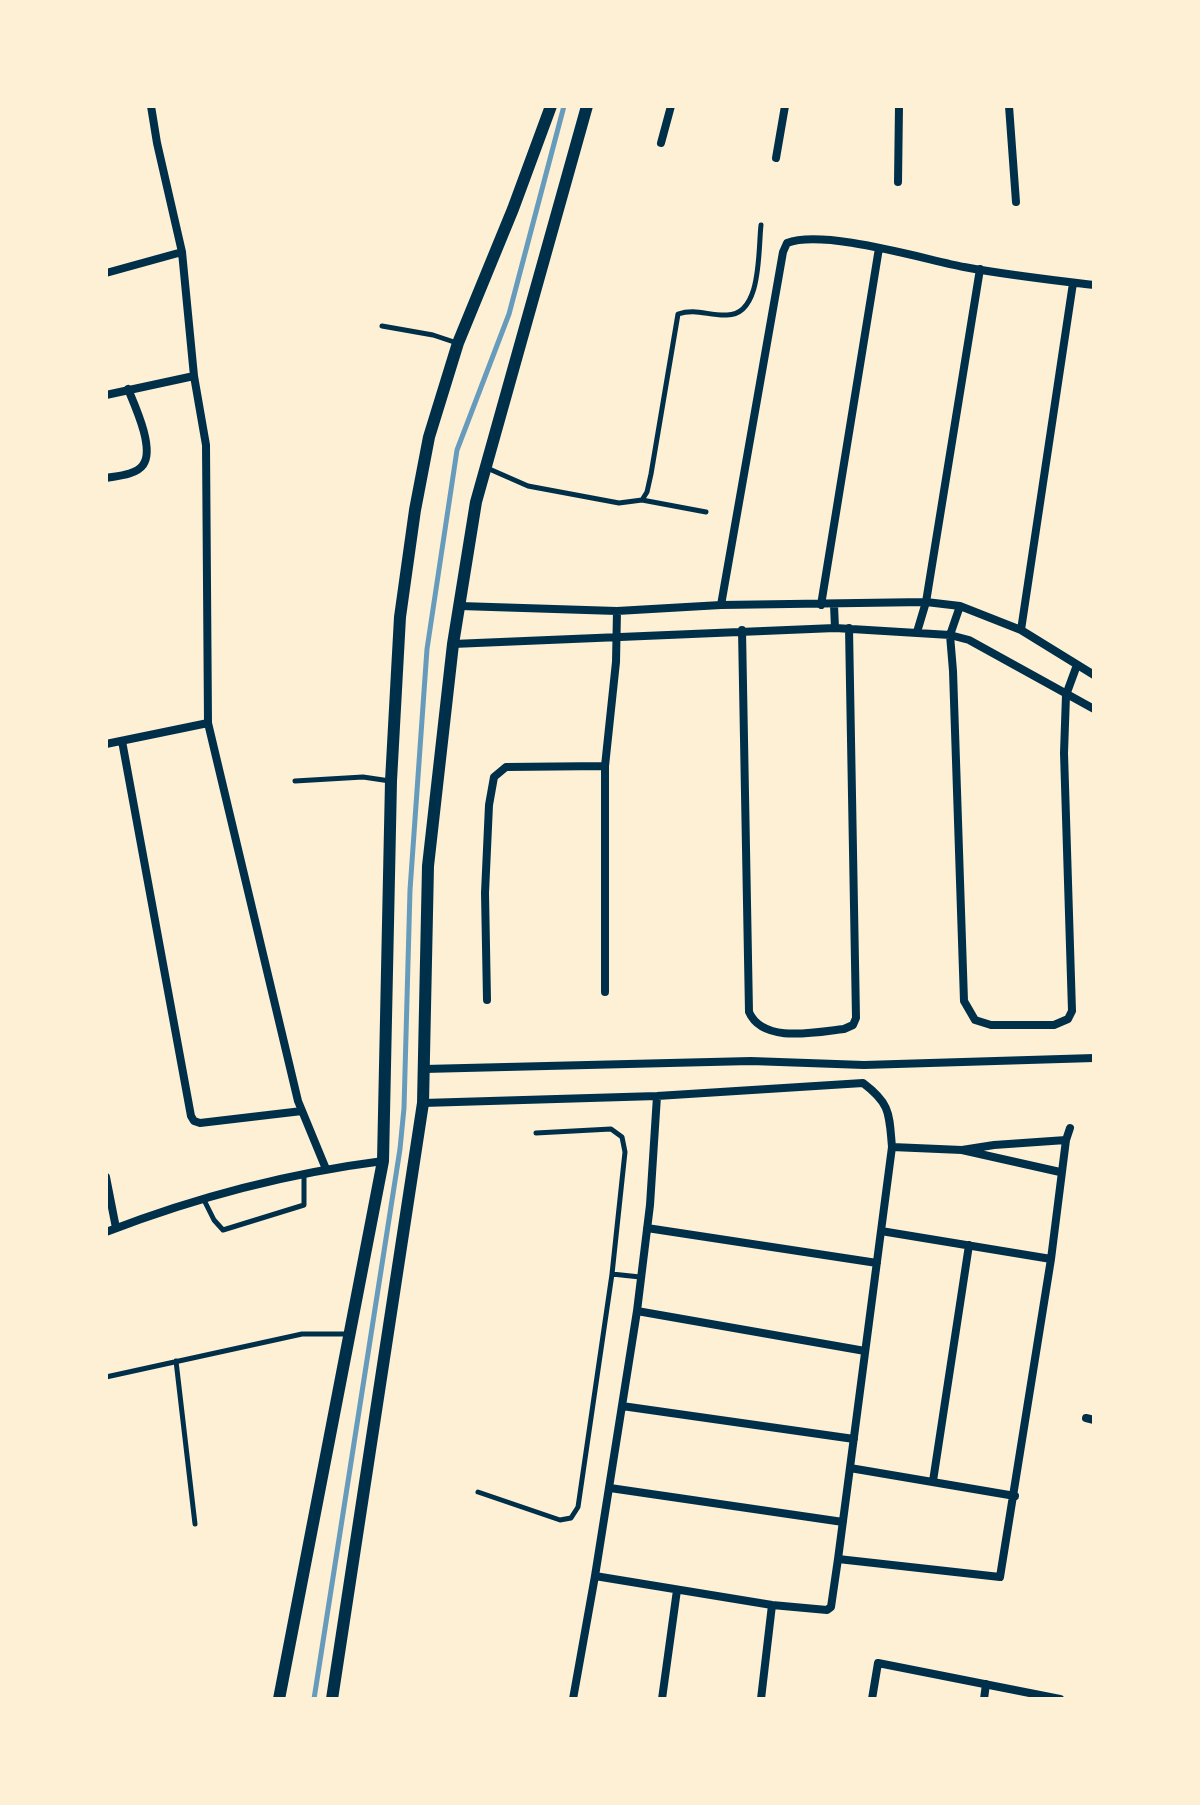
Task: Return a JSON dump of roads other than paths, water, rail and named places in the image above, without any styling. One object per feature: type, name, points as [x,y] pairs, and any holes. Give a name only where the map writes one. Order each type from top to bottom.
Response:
[{"type":"street","points":[[151,106],[182,252],[194,376],[206,445],[208,723],[302,1111],[326,1169]]},
{"type":"street","points":[[279,1699],[383,1161],[391,781],[400,617],[415,510],[429,437],[458,343],[551,106]]},
{"type":"street","points":[[332,1699],[423,1103],[428,866],[453,644],[476,502],[587,106]]},
{"type":"street","points":[[661,143],[671,106]]},
{"type":"street","points":[[776,158],[785,106]]},
{"type":"street","points":[[898,182],[899,106]]},
{"type":"street","points":[[1009,106],[1016,202]]},
{"type":"street","points":[[721,605],[787,243],[812,239],[879,248],[980,269],[1094,285]]},
{"type":"street","points":[[821,605],[879,248]]},
{"type":"street","points":[[106,273],[182,252]]},
{"type":"street","points":[[917,632],[926,602],[980,269]]},
{"type":"street","points":[[1021,630],[1073,283]]},
{"type":"street","points":[[106,395],[194,376]]},
{"type":"street","points":[[106,478],[139,469],[146,458],[146,439],[128,389]]},
{"type":"street","points":[[460,606],[617,611],[721,605],[926,602],[960,606],[1021,630],[1094,675]]},
{"type":"street","points":[[834,605],[835,628]]},
{"type":"street","points":[[960,606],[950,635],[964,1001],[969,1014],[982,1024],[1054,1025],[1063,1022],[1072,1011],[1064,753],[1066,695],[1077,665]]},
{"type":"street","points":[[605,992],[605,766],[617,611]]},
{"type":"street","points":[[453,644],[835,628],[950,635],[969,640],[1094,709]]},
{"type":"street","points":[[742,630],[749,1012],[767,1031],[783,1033],[844,1029],[853,1025],[856,1018],[849,628]]},
{"type":"street","points":[[106,744],[208,723]]},
{"type":"street","points":[[122,741],[191,1116],[200,1123],[302,1111]]},
{"type":"street","points":[[487,1000],[485,893],[489,805],[494,777],[506,767],[605,766]]},
{"type":"street","points":[[424,1069],[751,1061],[864,1065],[1094,1058]]},
{"type":"street","points":[[423,1103],[657,1096],[863,1083],[878,1094],[889,1109],[892,1147],[829,1609],[772,1605],[595,1576]]},
{"type":"street","points":[[573,1699],[637,1311],[657,1096]]},
{"type":"street","points":[[838,1559],[1000,1577],[1051,1259],[1060,1172],[1070,1128]]},
{"type":"street","points":[[962,1150],[1066,1140]]},
{"type":"street","points":[[892,1147],[962,1150],[1060,1172]]},
{"type":"street","points":[[106,1232],[204,1200],[304,1174],[383,1161]]},
{"type":"street","points":[[106,1177],[116,1228]]},
{"type":"street","points":[[647,1228],[877,1263]]},
{"type":"street","points":[[881,1231],[1051,1259]]},
{"type":"street","points":[[933,1481],[969,1245]]},
{"type":"street","points":[[637,1311],[865,1351]]},
{"type":"street","points":[[622,1406],[854,1439]]},
{"type":"street","points":[[850,1468],[1015,1496]]},
{"type":"street","points":[[610,1488],[843,1522]]},
{"type":"street","points":[[662,1699],[677,1590]]},
{"type":"street","points":[[761,1699],[772,1605]]},
{"type":"street","points":[[872,1699],[878,1663],[1060,1699]]},
{"type":"street","points":[[984,1699],[986,1684]]},
{"type":"lane","points":[[642,500],[651,474],[678,314],[695,311],[723,316],[737,315],[745,310],[754,288],[761,225]]},
{"type":"lane","points":[[382,326],[458,343]]},
{"type":"lane","points":[[486,468],[528,486],[619,503],[642,500],[706,512]]},
{"type":"lane","points":[[295,781],[363,777],[391,781]]},
{"type":"lane","points":[[478,1492],[560,1520],[571,1518],[578,1507],[612,1274],[625,1152],[622,1137],[611,1129],[536,1133]]},
{"type":"lane","points":[[204,1200],[223,1230],[304,1205],[304,1174]]},
{"type":"lane","points":[[612,1274],[641,1277]]},
{"type":"lane","points":[[106,1377],[302,1334],[349,1334]]},
{"type":"lane","points":[[176,1361],[195,1524]]},
{"type":"waterway","points":[[314,1699],[400,1149],[404,1108],[410,890],[427,649],[457,450],[509,314],[564,106]]}]
